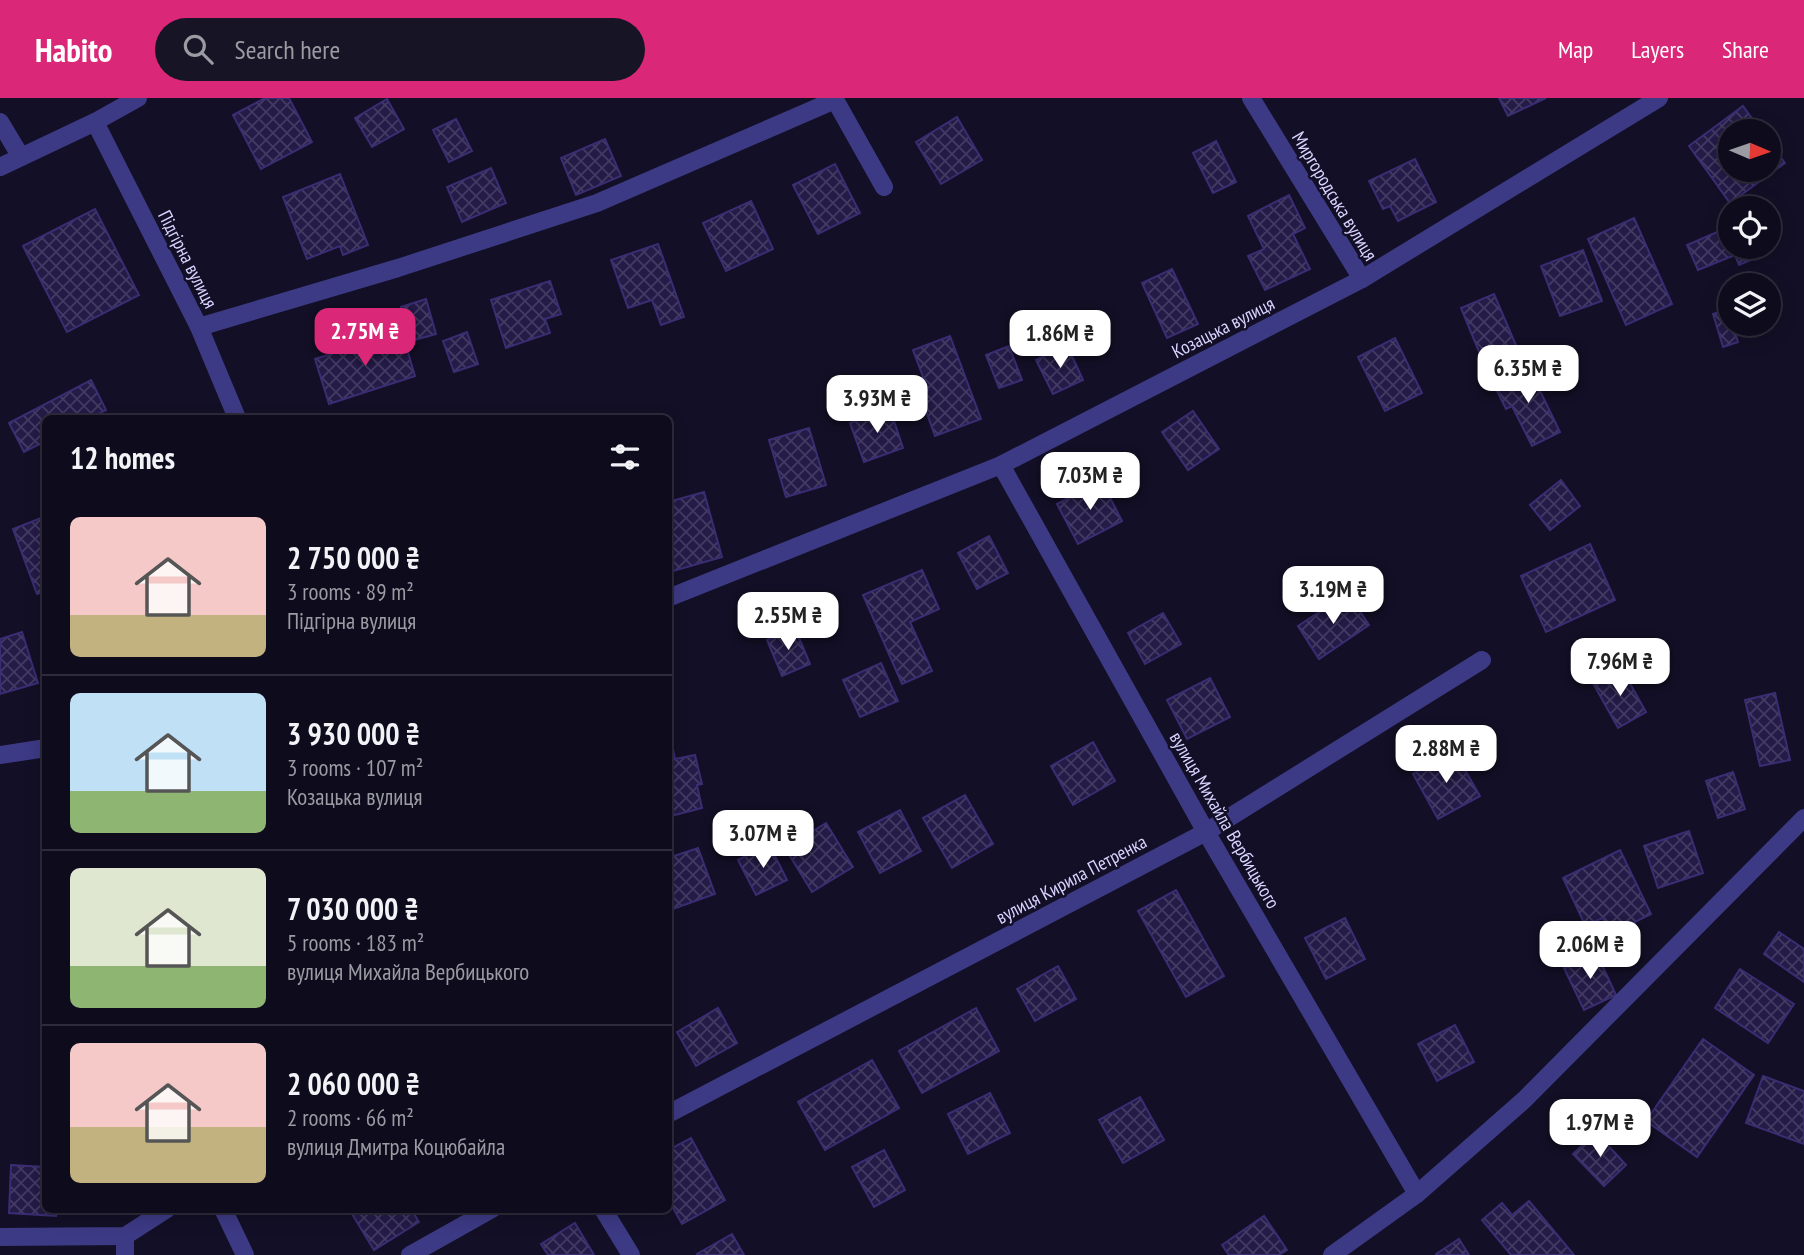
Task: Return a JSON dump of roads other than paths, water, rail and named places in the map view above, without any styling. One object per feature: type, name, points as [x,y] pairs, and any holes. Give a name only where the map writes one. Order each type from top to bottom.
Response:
[{"type":"street","points":[[0,167],[95,122],[138,98]]},
{"type":"street","name":"Миргородська вулиця","points":[[1251,98],[1362,279]]},
{"type":"street","name":"Козацька вулиця","points":[[672,596],[1001,465],[1362,279],[1659,98]]},
{"type":"street","points":[[199,327],[398,268],[597,203],[834,99],[884,187]]},
{"type":"street","points":[[0,122],[21,157]]},
{"type":"street","name":"Підгірна вулиця","points":[[95,122],[199,327],[236,415]]},
{"type":"street","name":"вулиця Михайла Вербицького","points":[[1001,465],[1206,832],[1417,1194]]},
{"type":"street","name":"вулиця Кирила Петренка","points":[[672,1112],[1206,832],[1482,660]]},
{"type":"street","points":[[0,755],[42,749]]},
{"type":"street","points":[[1332,1255],[1417,1194],[1524,1100],[1804,818]]},
{"type":"street","points":[[0,1237],[125,1236],[161,1213]]},
{"type":"street","points":[[225,1213],[245,1255]]},
{"type":"street","points":[[410,1255],[485,1213]]},
{"type":"street","points":[[605,1213],[631,1255]]},
{"type":"street","points":[[125,1236],[125,1255]]}]
